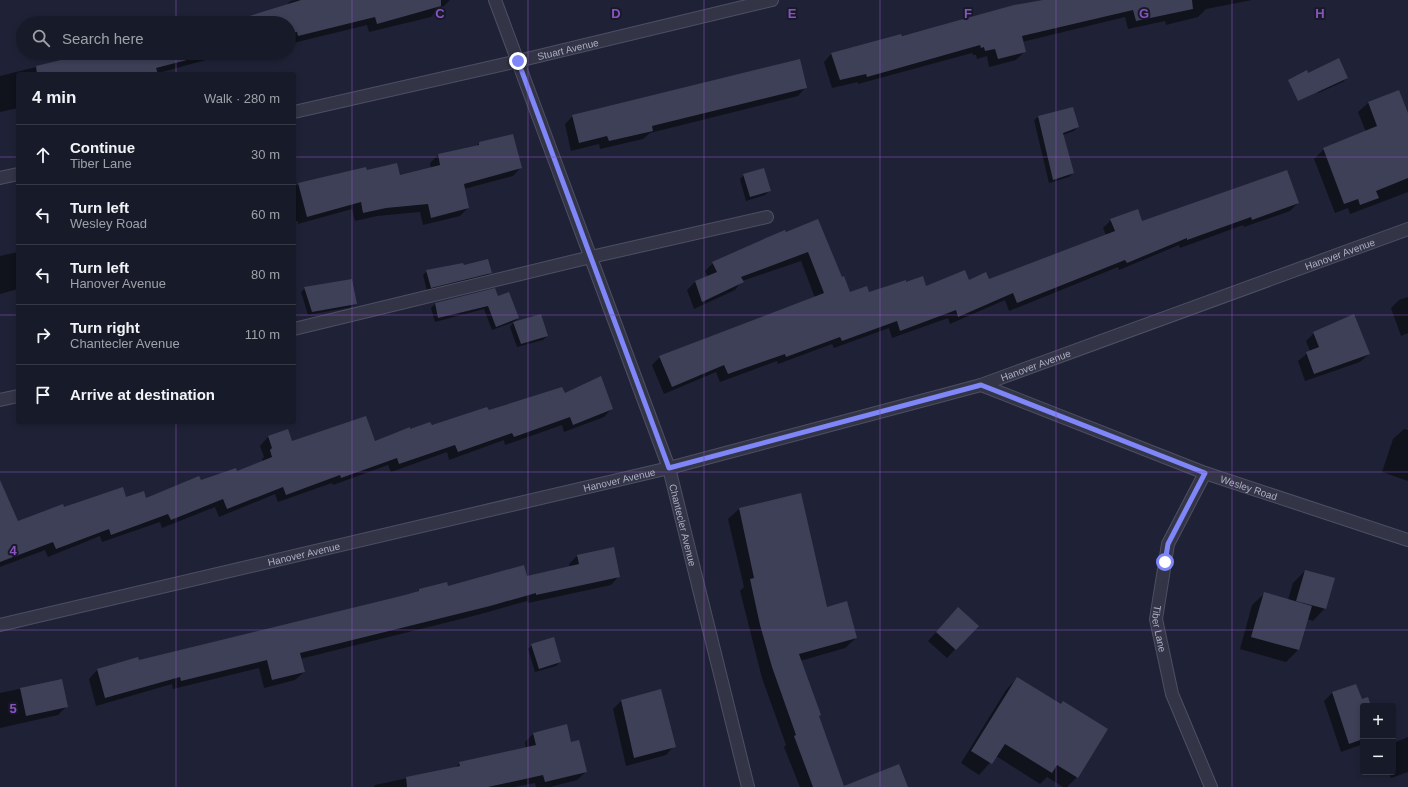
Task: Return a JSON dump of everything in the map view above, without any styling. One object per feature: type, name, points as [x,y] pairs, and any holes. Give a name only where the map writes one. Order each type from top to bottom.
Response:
[{"type":"street","name":"Chantecler Avenue","points":[[495,0],[669,468],[748,787]]},
{"type":"street","name":"Stuart Avenue","points":[[296,112],[518,61],[772,0]]},
{"type":"street","points":[[0,178],[16,174]]},
{"type":"street","points":[[296,329],[591,257],[767,217]]},
{"type":"street","name":"Hanover Avenue","points":[[0,625],[669,468],[981,385],[1408,229]]},
{"type":"street","name":"Wesley Road","points":[[981,385],[1205,473],[1408,540]]},
{"type":"street","points":[[0,400],[16,396]]},
{"type":"street","name":"Tiber Lane","points":[[1205,473],[1168,544],[1156,619],[1172,694],[1211,787]]},
{"type":"building","points":[[301,0],[441,0],[441,6],[377,24],[375,17],[298,36],[296,32],[296,16],[250,16]]},
{"type":"building","points":[[1043,0],[1192,0],[1193,9],[1136,21],[1133,10],[1022,36],[1026,52],[998,59],[995,49],[985,51],[984,47],[981,48],[980,45],[867,77],[866,74],[840,80],[831,53],[901,34],[902,36],[1014,5]]},
{"type":"building","points":[[1339,58],[1348,78],[1298,101],[1288,80],[1307,70],[1308,73]]},
{"type":"building","points":[[800,59],[807,88],[652,126],[653,131],[609,141],[607,136],[579,143],[572,115]]},
{"type":"building","points":[[61,60],[187,60],[156,68],[157,72],[37,72],[36,66]]},
{"type":"building","points":[[1399,90],[1408,113],[1408,178],[1376,191],[1379,198],[1360,205],[1358,199],[1344,204],[1323,148],[1377,126],[1368,102]]},
{"type":"building","points":[[1073,107],[1079,127],[1063,133],[1074,173],[1053,180],[1038,116]]},
{"type":"building","points":[[513,134],[522,168],[464,184],[469,208],[431,218],[428,204],[386,208],[363,213],[361,202],[307,217],[298,183],[366,167],[367,170],[397,163],[400,175],[440,165],[438,154],[479,145],[479,142]]},
{"type":"building","points":[[764,168],[771,191],[750,197],[743,174]]},
{"type":"building","points":[[1287,170],[1299,203],[1252,220],[1251,217],[1187,240],[1187,238],[1127,263],[1125,260],[1017,303],[1013,293],[958,317],[956,310],[900,331],[897,321],[842,341],[840,337],[786,357],[785,354],[728,374],[724,365],[672,387],[659,356],[824,293],[808,252],[741,277],[744,282],[702,302],[695,281],[717,272],[712,262],[785,230],[786,232],[818,219],[842,277],[844,276],[850,292],[867,286],[869,292],[923,276],[926,286],[965,270],[969,280],[986,272],[989,279],[1115,231],[1110,219],[1138,209],[1142,221]]},
{"type":"building","points":[[488,259],[492,273],[431,288],[426,270],[463,263],[464,265]]},
{"type":"building","points":[[352,279],[357,304],[312,312],[304,287]]},
{"type":"building","points":[[495,288],[498,296],[509,292],[519,318],[496,327],[488,306],[438,318],[435,303]]},
{"type":"building","points":[[541,314],[548,336],[521,344],[513,322]]},
{"type":"building","points":[[1354,314],[1370,354],[1314,374],[1306,352],[1319,347],[1313,332]]},
{"type":"building","points":[[601,376],[613,409],[573,425],[570,417],[514,437],[512,433],[458,452],[455,445],[399,464],[397,458],[341,478],[340,475],[286,495],[283,487],[227,509],[223,499],[171,520],[168,514],[111,535],[109,529],[56,549],[53,542],[0,562],[0,480],[18,521],[63,504],[64,507],[123,487],[126,497],[144,491],[146,498],[199,476],[201,480],[236,468],[237,471],[272,457],[270,450],[272,448],[268,436],[288,429],[292,441],[366,416],[375,441],[410,427],[410,429],[430,422],[432,425],[487,407],[489,410],[562,387],[565,393]]},
{"type":"building","points":[[801,493],[827,607],[847,601],[857,638],[799,654],[844,786],[899,764],[908,787],[813,787],[794,736],[796,735],[772,667],[760,625],[750,579],[754,578],[739,508]]},
{"type":"building","points":[[614,547],[620,577],[536,595],[536,593],[490,606],[300,653],[305,672],[272,680],[267,660],[181,681],[180,677],[105,698],[97,669],[138,657],[139,660],[405,595],[419,591],[419,589],[447,582],[448,586],[524,565],[527,576],[579,564],[577,555]]},
{"type":"building","points":[[1305,570],[1335,578],[1326,609],[1296,601]]},
{"type":"building","points":[[1264,592],[1312,606],[1299,650],[1251,637]]},
{"type":"building","points":[[958,607],[979,626],[956,650],[936,632]]},
{"type":"building","points":[[554,637],[561,662],[539,669],[531,644]]},
{"type":"building","points":[[1017,677],[1061,704],[1063,701],[1108,729],[1078,778],[1057,765],[1052,773],[1005,744],[992,764],[971,751]]},
{"type":"building","points":[[62,679],[68,707],[26,716],[20,688]]},
{"type":"building","points":[[1356,684],[1362,699],[1368,697],[1370,703],[1360,703],[1360,740],[1349,744],[1332,692]]},
{"type":"building","points":[[661,689],[676,747],[634,758],[621,700]]},
{"type":"building","points":[[567,724],[571,742],[579,740],[587,772],[545,782],[543,775],[488,787],[407,787],[406,777],[460,766],[459,762],[536,745],[533,733]]},
{"type":"route","points":[[518,61],[669,468],[981,385],[1205,473],[1168,544],[1165,562]]}]
